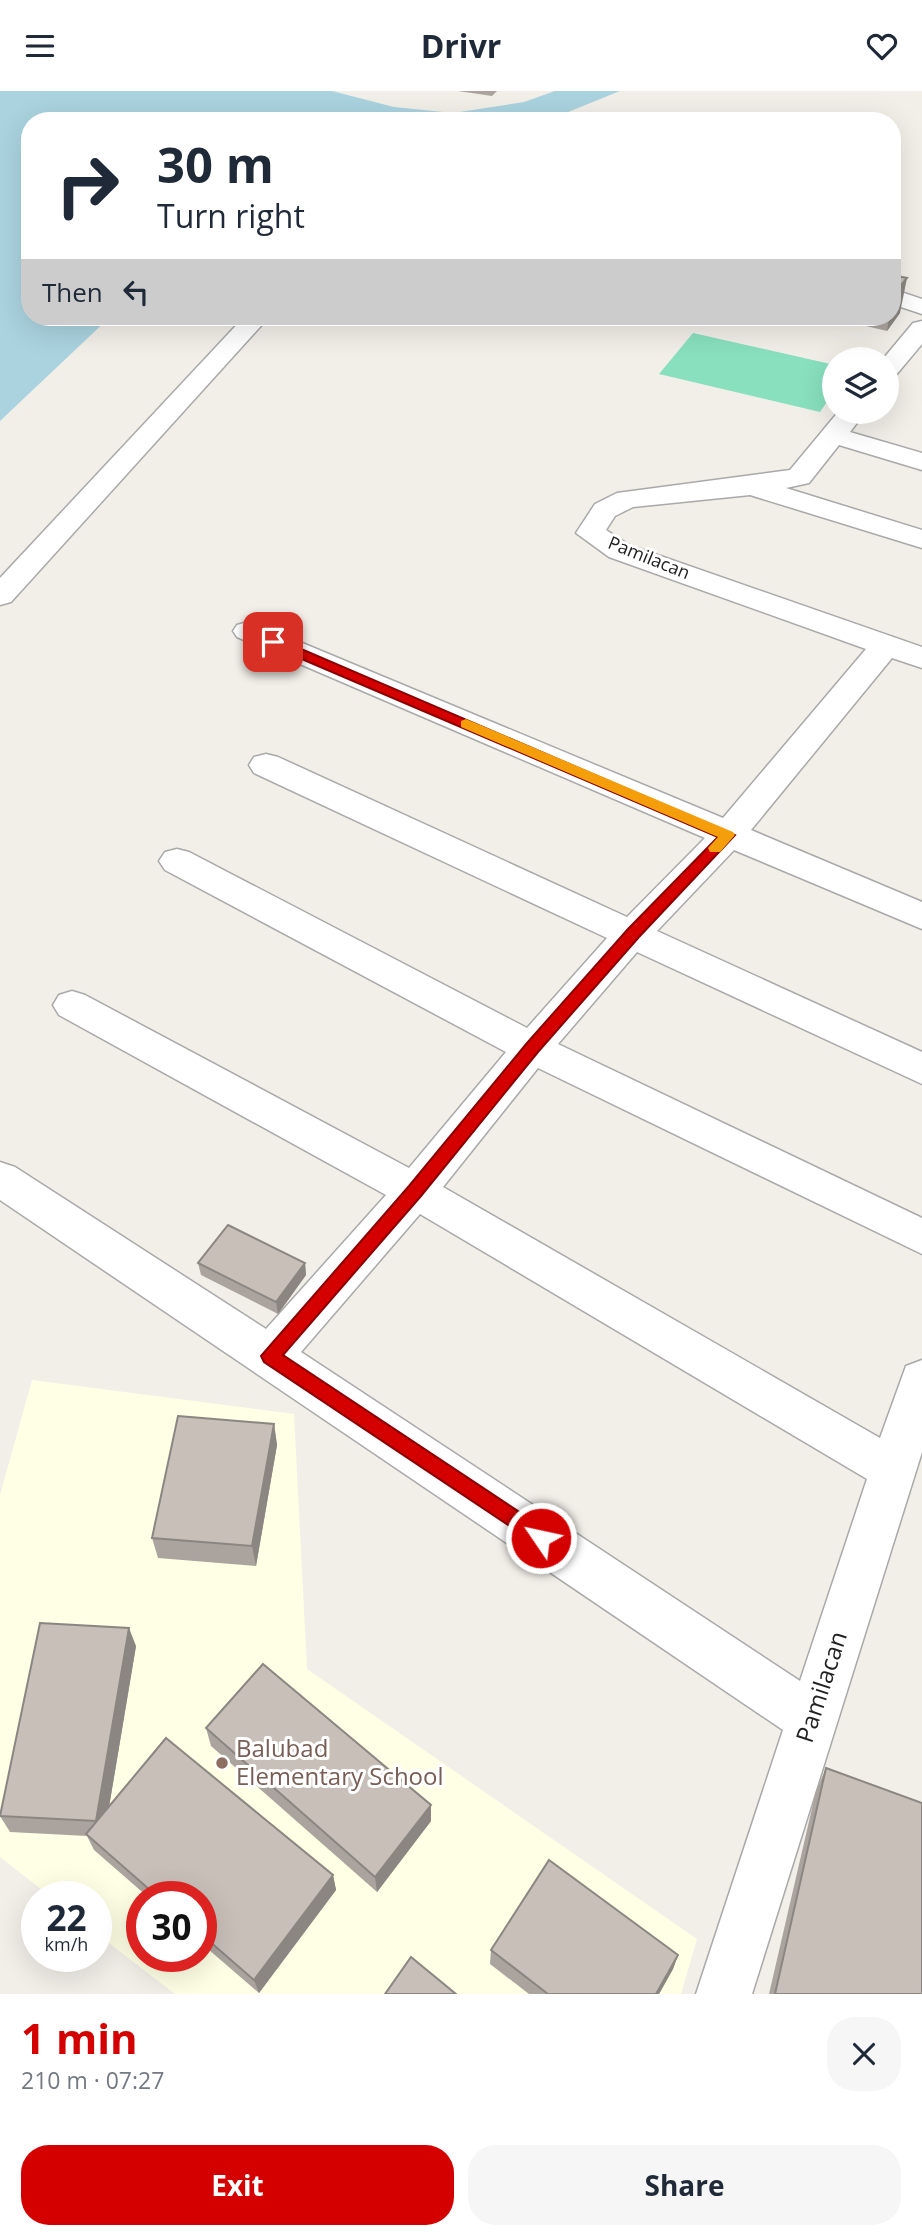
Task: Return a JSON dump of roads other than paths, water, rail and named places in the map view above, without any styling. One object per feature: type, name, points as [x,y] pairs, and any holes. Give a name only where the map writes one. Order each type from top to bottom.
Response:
[{"type":"street","points":[[901,299],[922,307]]},
{"type":"street","points":[[0,596],[249,326]]},
{"type":"street","points":[[899,356],[922,328]]},
{"type":"street","name":"Pamilacan","points":[[842,424],[799,477],[752,486],[626,499],[605,510],[590,533],[620,551],[905,651]]},
{"type":"street","points":[[833,435],[922,462]]},
{"type":"street","points":[[752,486],[922,539]]},
{"type":"street","points":[[248,631],[922,916]]},
{"type":"street","points":[[270,1356],[415,1191],[532,1048],[633,933],[905,651]]},
{"type":"street","points":[[266,765],[922,1069]]},
{"type":"street","points":[[177,861],[532,1048],[922,1237]]},
{"type":"street","points":[[72,1005],[415,1191],[893,1470]]},
{"type":"street","points":[[0,1179],[270,1356],[812,1719]]},
{"type":"street","name":"Pamilacan","points":[[724,1994],[922,1380]]},
{"type":"water","points":[[0,91],[332,91],[394,107],[443,112],[21,112],[21,326],[100,326],[0,421]]},
{"type":"water","points":[[555,91],[620,91],[568,112],[459,112],[524,102]]},
{"type":"place","name":"Balubad Elementary School","points":[[222,1763]]}]
